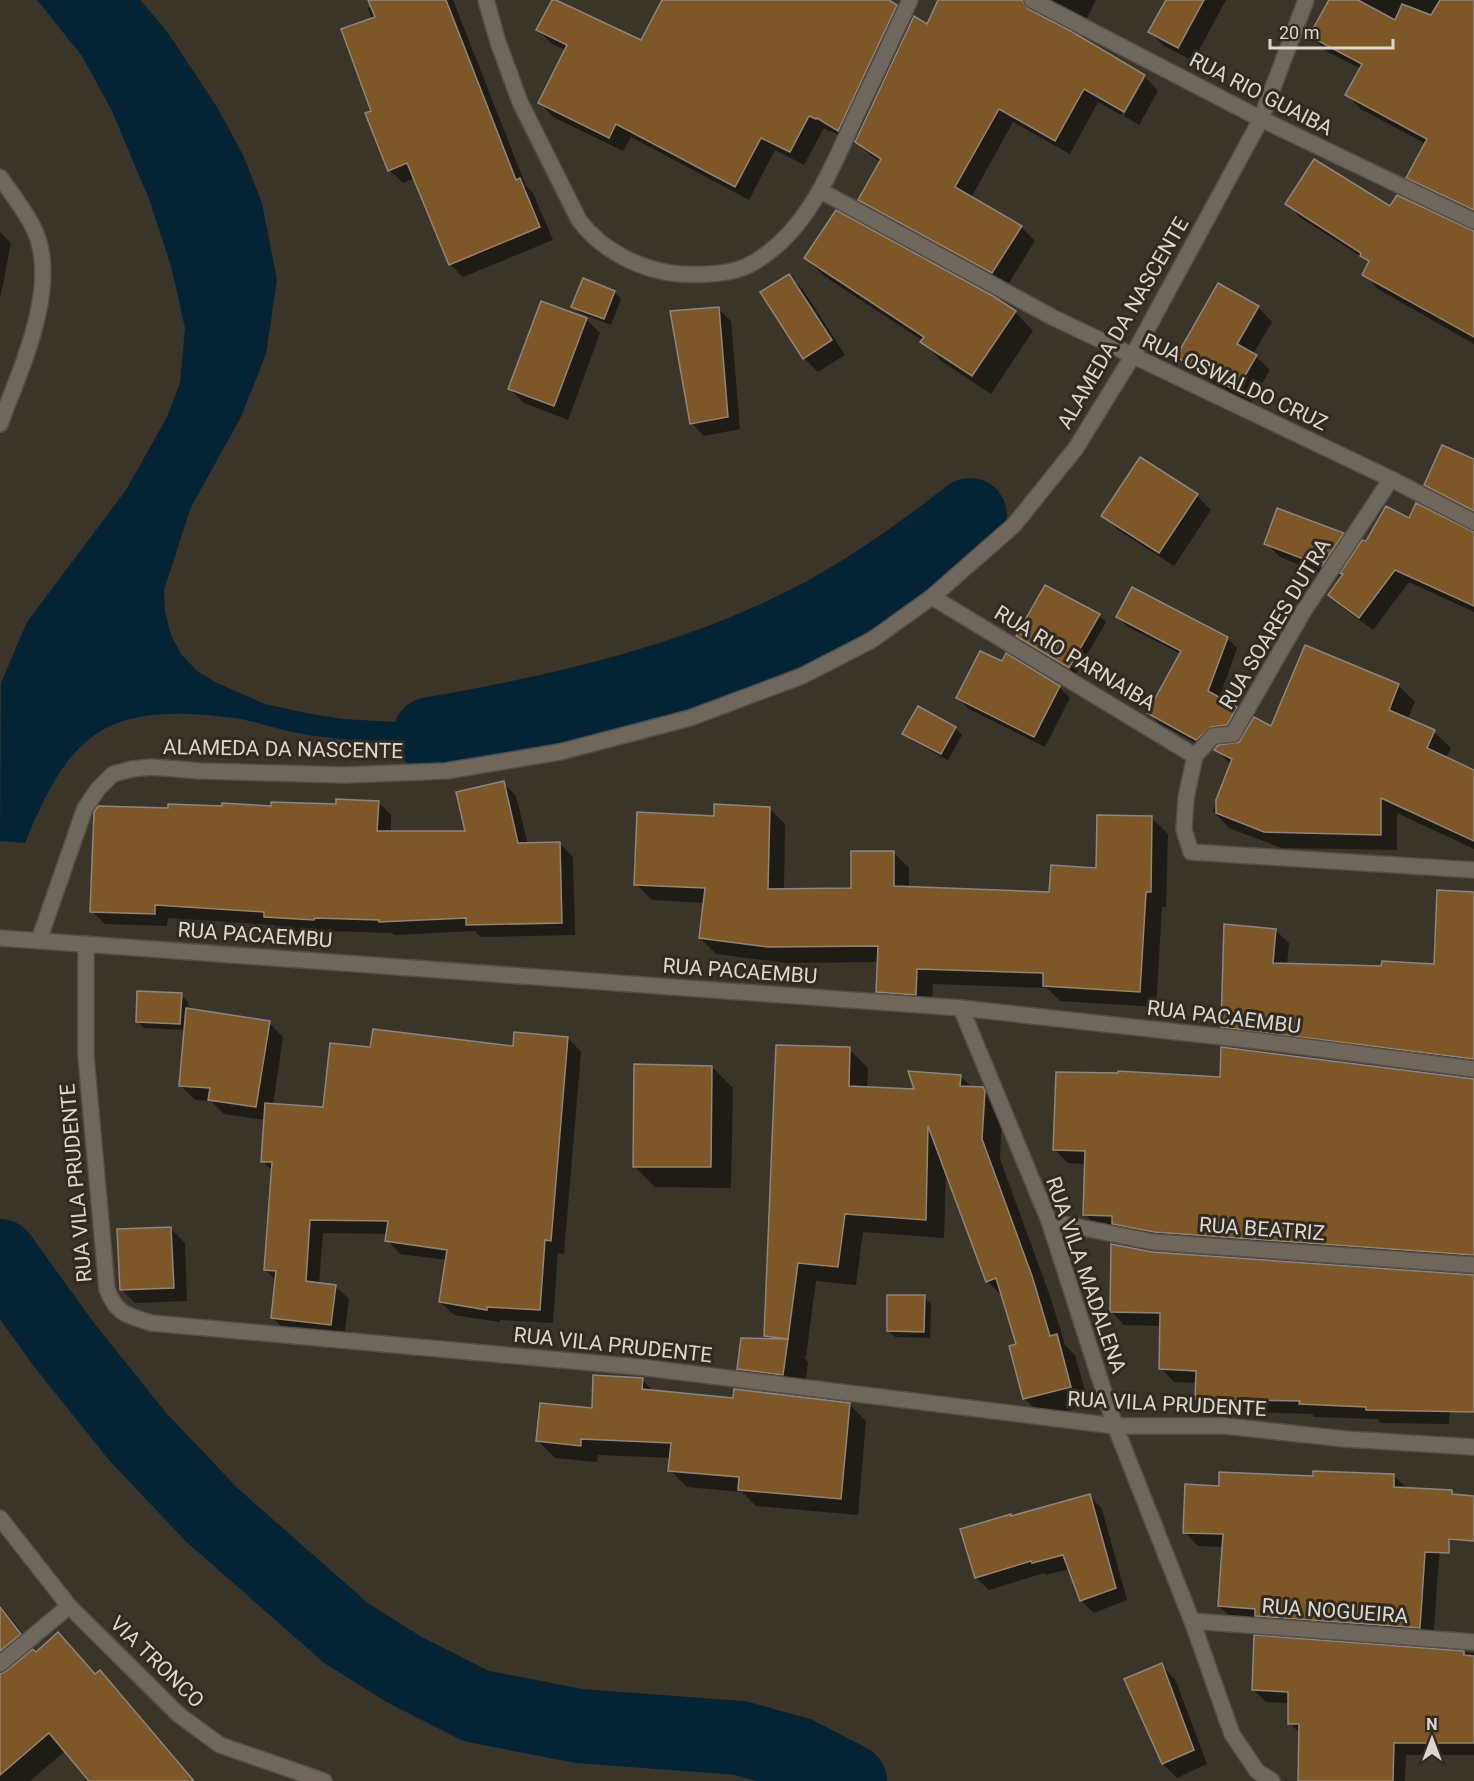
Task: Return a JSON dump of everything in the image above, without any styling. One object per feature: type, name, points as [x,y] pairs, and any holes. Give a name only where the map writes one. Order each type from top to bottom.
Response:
[{"type":"street","points":[[486,0],[498,42],[520,102],[579,220],[589,233],[621,256],[663,272],[708,276],[750,265],[785,240],[821,191],[910,0]]},
{"type":"street","name":"RUA RIO GUAIBA","points":[[1032,0],[1261,119],[1474,221]]},
{"type":"street","name":"ALAMEDA DA NASCENTE","points":[[39,940],[85,808],[98,789],[113,774],[150,767],[201,771],[345,775],[446,771],[560,752],[690,718],[802,676],[872,640],[932,597],[1014,525],[1076,448],[1132,357],[1261,119],[1306,0]]},
{"type":"street","points":[[0,177],[34,229],[43,263],[43,293],[32,338],[0,424]]},
{"type":"street","name":"RUA OSWALDO CRUZ","points":[[821,191],[1052,317],[1391,479],[1474,522]]},
{"type":"street","name":"RUA SOARES DUTRA","points":[[1195,756],[1212,736],[1233,734],[1303,612],[1391,479]]},
{"type":"street","name":"RUA RIO PARNAIBA","points":[[932,597],[1195,756]]},
{"type":"street","points":[[1195,756],[1186,798],[1184,830],[1191,852],[1474,870]]},
{"type":"street","name":"RUA PACAEMBU","points":[[0,938],[961,1008],[1259,1041],[1474,1069]]},
{"type":"street","name":"RUA VILA PRUDENTE","points":[[86,944],[86,1057],[107,1289],[112,1304],[126,1314],[150,1323],[639,1367],[1115,1426],[1225,1426],[1345,1439],[1474,1448]]},
{"type":"street","name":"RUA VILA MADALENA","points":[[961,1008],[1049,1221],[1115,1426],[1192,1621],[1232,1734],[1257,1771],[1272,1781]]},
{"type":"street","name":"RUA BEATRIZ","points":[[1049,1221],[1153,1242],[1474,1265]]},
{"type":"street","name":"VIA TRONCO","points":[[0,1518],[69,1606],[179,1715],[220,1745],[324,1781]]},
{"type":"street","points":[[0,1664],[69,1606]]},
{"type":"street","name":"RUA NOGUEIRA","points":[[1192,1621],[1474,1642]]},
{"type":"water","points":[[37,0],[140,0],[166,30],[217,107],[243,155],[262,203],[277,280],[266,354],[241,417],[191,507],[164,590],[165,612],[171,635],[181,654],[197,671],[217,683],[265,704],[343,719],[431,724],[429,743],[330,738],[297,733],[234,718],[184,714],[149,715],[121,722],[96,734],[76,752],[58,775],[25,843],[0,841],[1,683],[27,622],[126,490],[167,417],[180,383],[185,328],[171,266],[149,199],[112,111],[82,56]]},
{"type":"building","points":[[368,0],[446,0],[516,180],[520,178],[540,227],[449,265],[407,163],[388,171],[365,113],[371,111],[341,29],[375,17]]},
{"type":"building","points":[[552,0],[641,40],[662,0],[889,0],[897,5],[838,131],[817,118],[809,116],[790,152],[761,138],[735,187],[616,124],[609,138],[538,103],[567,45],[536,30]]},
{"type":"building","points":[[938,0],[1022,0],[1028,9],[1069,30],[1145,75],[1124,112],[1084,89],[1055,141],[999,109],[955,187],[1022,226],[992,273],[858,200],[881,159],[855,142],[914,16],[927,24]]},
{"type":"building","points":[[1166,0],[1204,0],[1178,48],[1148,32]]},
{"type":"building","points":[[1329,0],[1358,0],[1395,20],[1402,4],[1431,15],[1440,0],[1474,0],[1474,210],[1406,178],[1427,139],[1345,95],[1362,64],[1309,36]]},
{"type":"building","points":[[1314,159],[1390,206],[1397,195],[1474,231],[1474,337],[1362,275],[1369,261],[1360,256],[1361,253],[1285,204]]},
{"type":"building","points":[[836,210],[993,296],[1016,311],[972,376],[920,342],[924,337],[804,258]]},
{"type":"building","points":[[789,274],[832,340],[803,359],[760,292]]},
{"type":"building","points":[[583,278],[615,291],[604,319],[571,307]]},
{"type":"building","points":[[1218,283],[1259,306],[1237,344],[1257,355],[1236,391],[1176,357]]},
{"type":"building","points":[[541,301],[587,318],[554,406],[508,389]]},
{"type":"building","points":[[719,307],[728,417],[690,424],[670,311]]},
{"type":"building","points":[[1442,445],[1474,459],[1474,511],[1424,485]]},
{"type":"building","points":[[1140,457],[1198,494],[1159,553],[1101,516]]},
{"type":"building","points":[[1416,503],[1474,532],[1474,606],[1395,570],[1359,618],[1328,595],[1362,540],[1366,541],[1386,506],[1409,518]]},
{"type":"building","points":[[1277,508],[1344,533],[1322,566],[1264,544]]},
{"type":"building","points":[[1045,585],[1100,614],[1069,668],[1016,636]]},
{"type":"building","points":[[1132,587],[1228,637],[1208,691],[1237,707],[1227,725],[1211,727],[1196,740],[1147,713],[1181,651],[1116,617]]},
{"type":"building","points":[[1305,645],[1399,684],[1389,710],[1435,730],[1427,748],[1474,770],[1474,841],[1381,798],[1381,835],[1264,832],[1216,813],[1216,800],[1232,759],[1214,750],[1218,745],[1239,742],[1254,717],[1271,726]]},
{"type":"building","points":[[980,651],[1002,661],[1006,653],[1060,686],[1034,737],[956,698]]},
{"type":"building","points":[[918,706],[956,727],[941,754],[902,734]]},
{"type":"building","points":[[504,781],[518,843],[560,842],[562,923],[466,925],[466,918],[379,922],[379,920],[315,918],[314,920],[264,917],[264,912],[155,905],[155,914],[90,912],[94,812],[98,806],[168,808],[168,804],[222,806],[222,803],[271,806],[271,802],[336,804],[336,799],[379,801],[377,831],[465,831],[456,792]]},
{"type":"building","points":[[714,804],[770,807],[768,889],[851,888],[851,851],[894,851],[894,886],[1049,892],[1051,865],[1096,868],[1097,815],[1152,816],[1151,892],[1146,892],[1140,992],[1043,986],[1043,973],[917,969],[916,995],[876,992],[878,946],[768,947],[699,938],[705,888],[634,885],[637,812],[714,816]]},
{"type":"building","points":[[1437,890],[1474,892],[1474,1059],[1221,1027],[1224,924],[1276,929],[1273,963],[1381,966],[1382,961],[1434,964]]},
{"type":"building","points":[[137,991],[182,993],[180,1024],[136,1022]]},
{"type":"building","points":[[186,1008],[270,1021],[256,1107],[208,1100],[210,1088],[179,1086]]},
{"type":"building","points":[[373,1029],[513,1046],[514,1032],[568,1037],[551,1241],[545,1240],[540,1310],[487,1307],[487,1310],[439,1302],[447,1250],[385,1241],[388,1221],[310,1220],[306,1281],[336,1285],[331,1325],[271,1318],[276,1271],[264,1270],[272,1162],[261,1162],[265,1103],[323,1107],[330,1043],[370,1047]]},
{"type":"building","points":[[776,1045],[850,1047],[849,1086],[914,1089],[908,1071],[961,1075],[960,1086],[983,1087],[985,1091],[982,1139],[1032,1276],[1050,1336],[1057,1334],[1071,1387],[1023,1399],[1009,1346],[1016,1344],[996,1278],[986,1282],[928,1126],[926,1220],[845,1214],[838,1267],[798,1263],[788,1339],[764,1336]]},
{"type":"building","points":[[1221,1047],[1474,1079],[1474,1255],[1154,1232],[1112,1224],[1112,1216],[1083,1215],[1085,1151],[1053,1150],[1056,1072],[1118,1073],[1118,1071],[1220,1077]]},
{"type":"building","points":[[634,1064],[712,1066],[711,1167],[633,1167]]},
{"type":"building","points":[[171,1227],[174,1288],[120,1290],[117,1229]]},
{"type":"building","points":[[1111,1244],[1152,1252],[1474,1275],[1474,1412],[1366,1410],[1366,1407],[1299,1404],[1300,1401],[1195,1399],[1196,1371],[1159,1369],[1160,1313],[1110,1312]]},
{"type":"building","points":[[887,1295],[925,1295],[924,1332],[887,1331]]},
{"type":"building","points":[[741,1338],[788,1339],[783,1375],[737,1369]]},
{"type":"building","points":[[593,1375],[643,1378],[642,1389],[733,1398],[734,1389],[850,1403],[841,1499],[738,1490],[739,1477],[668,1471],[671,1443],[581,1439],[581,1446],[536,1441],[540,1403],[592,1408]]},
{"type":"building","points":[[1313,1471],[1394,1474],[1394,1487],[1452,1490],[1452,1494],[1474,1496],[1474,1541],[1449,1539],[1449,1553],[1425,1552],[1420,1628],[1255,1616],[1255,1609],[1218,1606],[1223,1534],[1183,1533],[1185,1484],[1219,1486],[1219,1472],[1313,1476]]},
{"type":"building","points":[[1090,1494],[1116,1588],[1080,1601],[1063,1555],[1032,1563],[1031,1561],[975,1578],[960,1529]]},
{"type":"building","points":[[0,1607],[21,1634],[0,1651]]},
{"type":"building","points":[[58,1632],[95,1674],[100,1670],[194,1781],[89,1781],[49,1733],[0,1775],[0,1674],[33,1649],[36,1652]]},
{"type":"building","points":[[1254,1635],[1464,1651],[1464,1655],[1474,1656],[1474,1743],[1394,1743],[1393,1781],[1298,1781],[1299,1724],[1288,1724],[1288,1692],[1252,1690]]},
{"type":"building","points":[[1162,1663],[1194,1750],[1162,1764],[1124,1679]]},
{"type":"waterway","points":[[430,734],[582,703],[632,690],[730,657],[778,637],[843,603],[899,567],[970,515]]},
{"type":"waterway","points":[[0,1256],[65,1346],[138,1437],[212,1515],[346,1633],[405,1670],[476,1706],[579,1726],[740,1738],[798,1754],[850,1781]]}]
